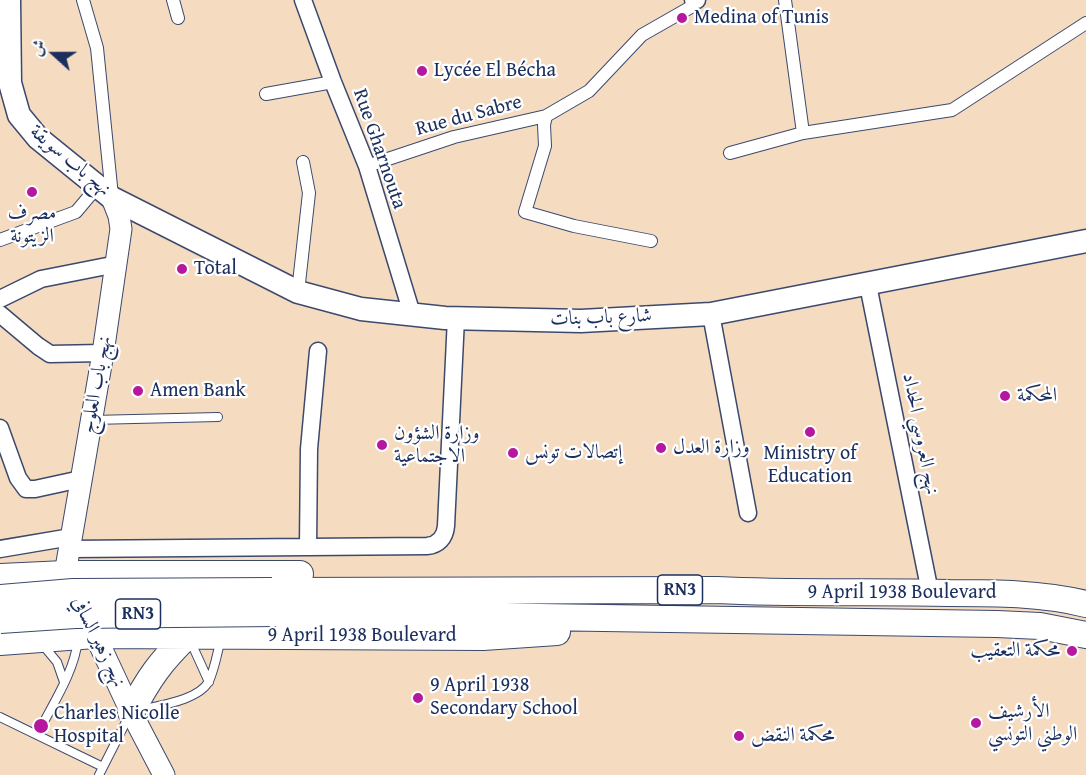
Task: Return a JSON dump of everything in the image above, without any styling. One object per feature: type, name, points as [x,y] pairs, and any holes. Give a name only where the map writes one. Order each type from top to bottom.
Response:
[{"type":"main road","name":"نهج باب سويقة","points":[[9,0],[10,83],[19,115],[38,138],[114,197]]},
{"type":"main road","name":"شارع باب بنات","points":[[114,197],[298,292],[361,309],[456,318],[581,321],[711,314],[1086,241]]},
{"type":"main road","name":"9 April 1938 Boulevard","points":[[0,577],[68,553],[468,574],[717,590],[789,593],[930,592],[1049,597],[1086,604]]},
{"type":"main road","points":[[32,639],[51,609],[68,553]]},
{"type":"main road","name":"9 April 1938 Boulevard","points":[[0,620],[274,602],[717,590]]},
{"type":"main road","name":"9 April 1938 Boulevard","points":[[0,598],[73,592],[723,619],[997,624],[1040,626],[1086,634]]},
{"type":"main road","name":"9 April 1938 Boulevard","points":[[0,642],[87,636],[483,637],[723,619]]},
{"type":"main road","points":[[131,712],[159,664],[188,635]]},
{"type":"street","points":[[0,240],[114,197],[97,48],[84,0]]},
{"type":"street","points":[[173,0],[178,18]]},
{"type":"street","name":"Rue Gharnouta","points":[[303,0],[367,166],[412,314]]},
{"type":"street","name":"Rue du Sabre","points":[[367,166],[454,137],[546,117],[589,91],[642,35],[691,7],[695,0]]},
{"type":"street","points":[[785,0],[802,133]]},
{"type":"street","points":[[730,153],[802,133],[952,110],[1086,23]]},
{"type":"street","points":[[266,94],[333,82]]},
{"type":"street","name":"Rue du Sabre","points":[[546,117],[545,146],[525,212],[574,226],[651,241]]},
{"type":"street","points":[[298,292],[309,193],[303,162]]},
{"type":"street","name":"نهج باب العلوج","points":[[68,553],[104,354],[117,264],[121,229],[114,197]]},
{"type":"street","points":[[0,299],[41,279],[117,264]]},
{"type":"street","name":"نهج العروسي الحداد","points":[[868,285],[930,592]]},
{"type":"street","points":[[0,314],[50,354],[104,354]]},
{"type":"street","points":[[711,314],[748,513]]},
{"type":"street","points":[[0,549],[68,553],[427,546],[437,543],[444,536],[446,526],[456,318]]},
{"type":"street","points":[[308,547],[309,449],[318,351]]},
{"type":"street","points":[[0,428],[18,478],[26,489],[81,479]]},
{"type":"street","name":"نهج زهير السافي","points":[[68,553],[87,636],[164,775]]},
{"type":"lane","points":[[92,420],[218,417]]},
{"type":"lane","points":[[188,635],[209,682]]},
{"type":"lane","points":[[0,717],[101,771],[131,712],[196,694],[209,682],[222,635]]},
{"type":"lane","points":[[37,735],[87,636]]},
{"type":"lane","points":[[32,639],[51,653],[64,682]]},
{"type":"place","name":"Medina of Tunis","points":[[682,18]]},
{"type":"place","name":"Lycée El Bécha","points":[[422,71]]},
{"type":"place","name":"مصرف الزيتونة","points":[[32,192]]},
{"type":"place","name":"Total","points":[[182,269]]},
{"type":"place","name":"Amen Bank","points":[[138,391]]},
{"type":"place","name":"المحكمة","points":[[1005,396]]},
{"type":"place","name":"Ministry of Education","points":[[810,432]]},
{"type":"place","name":"وزارة الشؤون الاجتماعية","points":[[382,445]]},
{"type":"place","name":"وزارة العدل","points":[[661,448]]},
{"type":"place","name":"إتصالات تونس","points":[[513,453]]},
{"type":"place","name":"محكمة التعقيب","points":[[1072,651]]},
{"type":"place","name":"9 April 1938 Secondary School","points":[[418,698]]},
{"type":"place","name":"الأرشيف الوطني التونسي","points":[[976,723]]},
{"type":"place","name":"Charles Nicolle Hospital","points":[[41,726]]},
{"type":"place","name":"محكمة النقض","points":[[739,736]]}]
